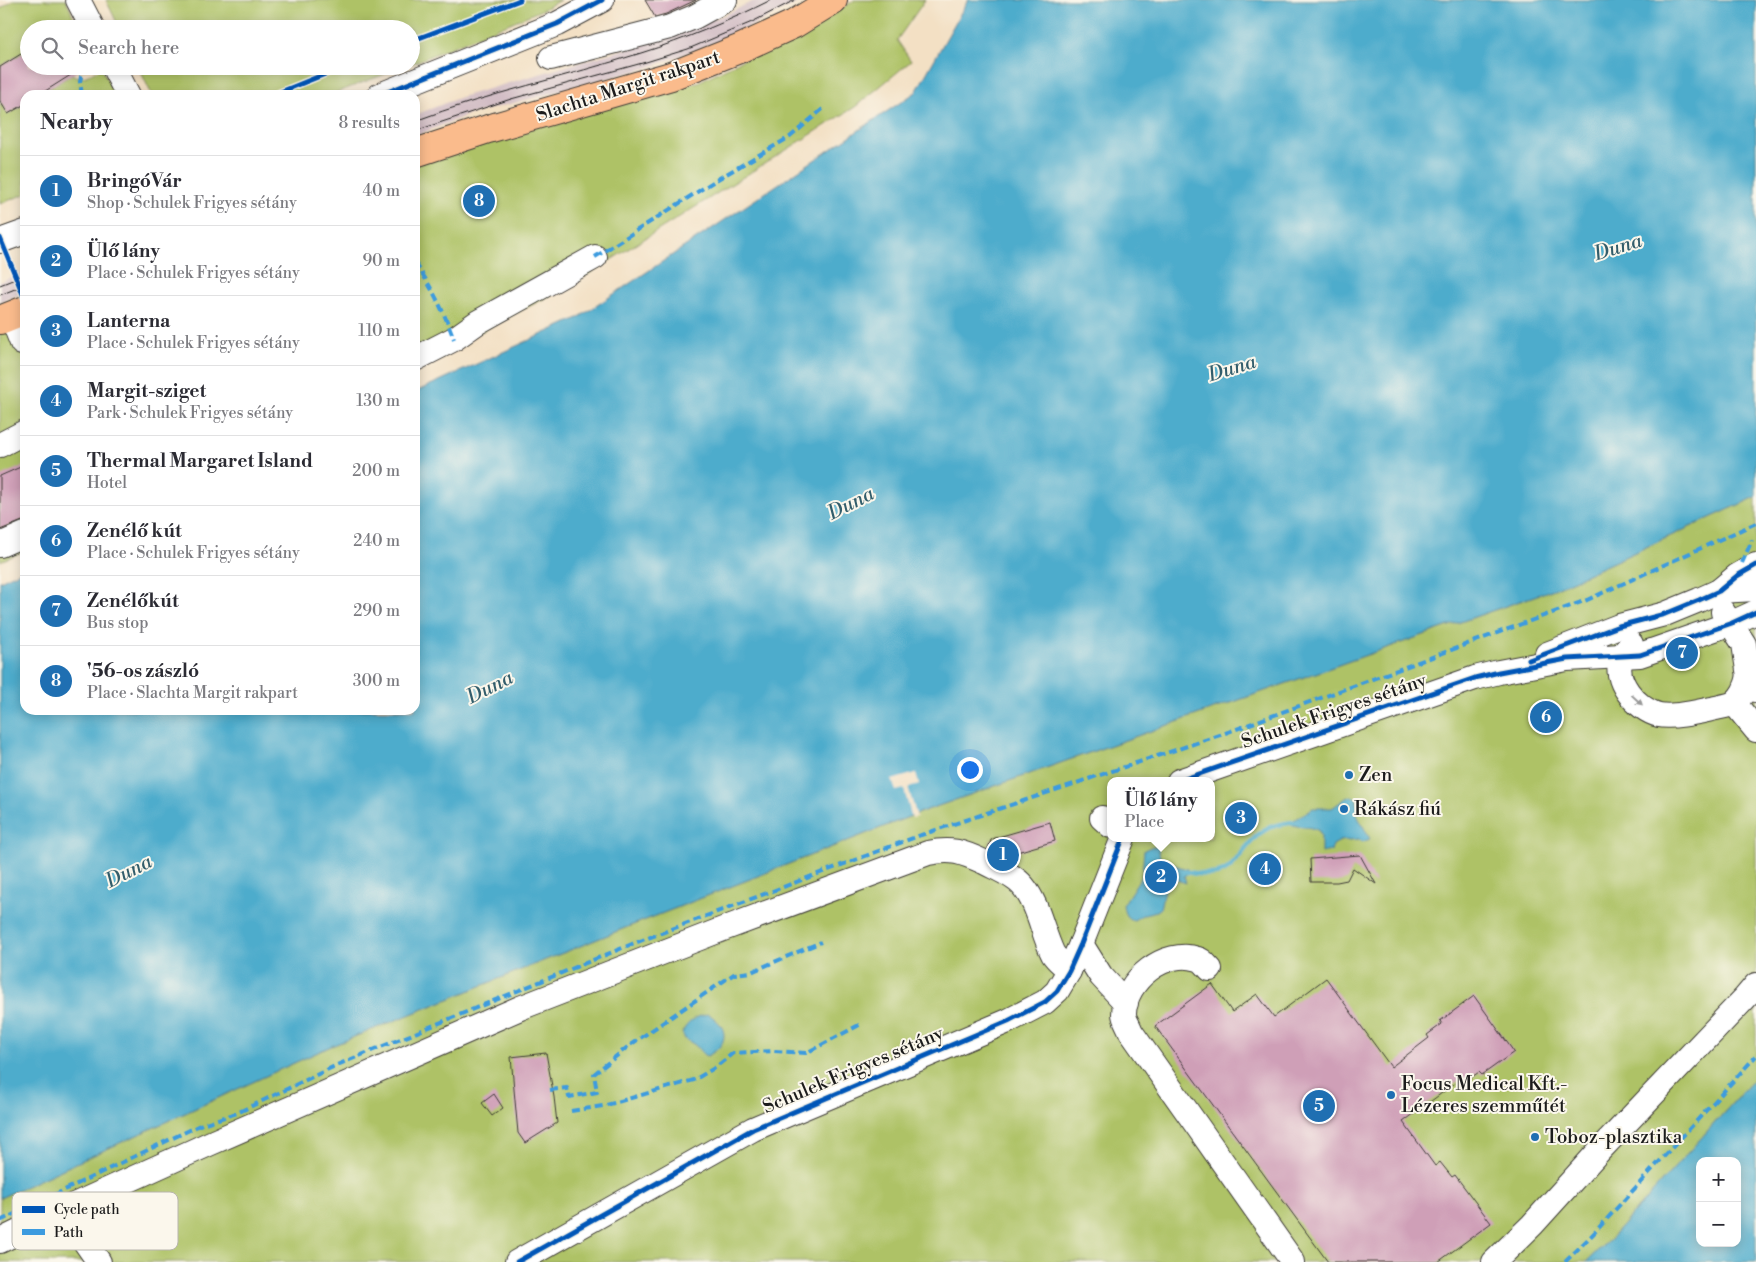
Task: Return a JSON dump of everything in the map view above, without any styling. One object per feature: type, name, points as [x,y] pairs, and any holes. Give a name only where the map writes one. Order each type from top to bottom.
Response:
[{"type":"main road","name":"Slachta Margit rakpart","points":[[420,151],[488,129],[671,76],[739,49],[794,24],[833,0]]},
{"type":"street","points":[[78,0],[88,20]]},
{"type":"street","points":[[392,90],[557,24],[602,0]]},
{"type":"street","points":[[551,58],[670,28],[694,18],[725,0]]},
{"type":"street","points":[[118,75],[125,90]]},
{"type":"street","points":[[0,241],[20,234]]},
{"type":"street","points":[[420,356],[454,339],[486,318],[594,257]]},
{"type":"street","points":[[12,315],[20,337]]},
{"type":"street","points":[[0,444],[20,434]]},
{"type":"street","points":[[0,545],[20,536]]},
{"type":"street","name":"Schulek Frigyes sétány","points":[[1709,596],[1756,565]]},
{"type":"street","name":"Schulek Frigyes sétány","points":[[1499,672],[1619,626],[1665,614],[1709,596],[1756,588]]},
{"type":"street","points":[[1732,623],[1756,595]]},
{"type":"street","points":[[1665,614],[1649,623],[1637,635],[1621,657],[1619,671],[1621,682],[1636,702],[1657,714],[1666,715],[1699,712],[1734,703],[1746,687],[1753,685],[1744,644],[1732,623],[1709,596]]},
{"type":"street","name":"Schulek Frigyes sétány","points":[[1190,777],[1475,678],[1567,659],[1640,655],[1732,623],[1756,612]]},
{"type":"street","points":[[1734,703],[1756,730]]},
{"type":"street","name":"Schulek Frigyes sétány","points":[[517,1262],[753,1129],[1020,1016],[1045,1002],[1056,992],[1069,971],[1121,842]]},
{"type":"street","points":[[104,1192],[354,1079],[520,1008],[723,929],[928,853],[945,849],[971,856],[1014,878],[1023,887],[1032,901],[1054,955],[1069,971]]},
{"type":"street","points":[[1081,944],[1101,976],[1126,1003]]},
{"type":"street","points":[[1210,969],[1200,959],[1184,956],[1165,961],[1147,971],[1135,983],[1130,990],[1124,1015],[1131,1032],[1293,1262]]},
{"type":"street","points":[[1494,1262],[1532,1225],[1756,985]]},
{"type":"street","points":[[0,1241],[12,1235]]},
{"type":"street","points":[[90,1250],[98,1262]]},
{"type":"shaded area","points":[[756,0],[803,0],[728,38],[647,68],[468,115],[420,134],[420,113],[461,97],[639,45],[722,16]]},
{"type":"shaded area","points":[[20,273],[20,294],[0,302],[0,282]]},
{"type":"green space","points":[[14,0],[66,0],[74,18],[71,20],[20,20],[20,55],[0,67],[0,9]]},
{"type":"green space","points":[[106,0],[560,0],[544,9],[420,60],[420,20],[116,20]]},
{"type":"green space","points":[[855,0],[925,0],[897,40],[911,61],[855,107],[574,283],[420,363],[420,154],[698,82],[823,20]]},
{"type":"green space","points":[[70,75],[84,77],[88,75],[105,75],[112,90],[47,90]]},
{"type":"green space","points":[[142,75],[382,75],[343,90],[150,90]]},
{"type":"green space","points":[[0,101],[8,114],[20,107],[20,196],[0,204]]},
{"type":"green space","points":[[20,323],[20,553],[0,561],[0,331]]},
{"type":"green space","points":[[1756,497],[1756,1077],[1614,1235],[1586,1262],[0,1262],[0,1198],[12,1192],[12,1250],[178,1250],[178,1192],[13,1192],[329,1047],[924,811],[1554,589]]},
{"type":"water","name":"Duna","points":[[968,0],[1756,0],[1756,497],[1554,589],[924,811],[625,928],[329,1047],[0,1198],[0,581],[20,571],[20,715],[420,715],[420,390],[578,318],[916,92]]},
{"type":"water","points":[[1352,796],[1357,799],[1357,815],[1370,839],[1362,842],[1359,839],[1340,841],[1333,845],[1331,851],[1321,853],[1321,836],[1319,831],[1313,828],[1293,825],[1294,820],[1313,808],[1332,808]]},
{"type":"water","points":[[1153,846],[1158,848],[1161,861],[1187,869],[1184,877],[1186,883],[1171,878],[1164,890],[1160,909],[1144,914],[1134,920],[1126,915],[1123,905],[1142,875],[1144,850]]},
{"type":"water","points":[[708,1014],[720,1024],[724,1035],[720,1046],[715,1052],[707,1056],[685,1039],[682,1033],[692,1020]]},
{"type":"water","points":[[1756,1077],[1756,1262],[1586,1262],[1614,1235]]},
{"type":"pier","points":[[916,773],[919,785],[908,788],[917,817],[912,818],[904,789],[896,791],[892,780]]},
{"type":"building","points":[[645,0],[696,0],[655,17]]},
{"type":"building","points":[[20,55],[20,75],[71,75],[47,90],[20,90],[20,107],[8,114],[0,101],[0,67]]},
{"type":"building","points":[[20,467],[20,522],[0,530],[0,476]]},
{"type":"building","points":[[1546,705],[1554,708],[1557,716],[1554,724],[1546,727],[1538,724],[1535,716],[1538,708]]},
{"type":"building","points":[[1050,822],[1055,841],[1010,854],[1006,858],[988,849],[991,840],[995,838]]},
{"type":"building","points":[[1360,855],[1376,884],[1353,868],[1347,880],[1311,882],[1310,859]]},
{"type":"building","points":[[1326,978],[1391,1067],[1429,1038],[1427,1035],[1442,1024],[1440,1021],[1474,996],[1514,1052],[1482,1075],[1479,1072],[1461,1085],[1458,1081],[1403,1122],[1435,1166],[1440,1162],[1452,1177],[1455,1175],[1491,1223],[1438,1262],[1328,1262],[1155,1026],[1212,984],[1232,1012],[1257,994],[1274,1017]]},
{"type":"building","points":[[546,1053],[557,1123],[525,1143],[518,1133],[511,1057]]},
{"type":"building","points":[[494,1094],[503,1108],[492,1116],[482,1103]]},
{"type":"waterway","points":[[1187,872],[1215,874],[1224,871],[1237,860],[1250,843],[1264,830],[1276,825],[1294,822]]},
{"type":"tram line","points":[[420,119],[471,102],[658,48],[707,29],[771,0]]},
{"type":"tram line","points":[[420,129],[511,99],[688,49],[752,22],[795,0]]},
{"type":"tram line","points":[[0,285],[20,277]]},
{"type":"tram line","points":[[0,295],[20,287]]},
{"type":"marked path","points":[[81,75],[81,90]]},
{"type":"marked path","points":[[595,257],[716,180],[790,137],[824,108]]},
{"type":"marked path","points":[[420,270],[437,300],[454,339]]},
{"type":"marked path","points":[[60,1192],[202,1124],[237,1113],[337,1065],[632,944],[921,835],[1220,735],[1587,600],[1756,523]]},
{"type":"marked path","points":[[1742,563],[1752,540]]},
{"type":"marked path","points":[[550,1090],[567,1088],[569,1097],[597,1092],[594,1074],[630,1045],[734,974],[751,972],[821,942]]},
{"type":"marked path","points":[[571,1111],[603,1106],[694,1080],[716,1067],[733,1053],[774,1051],[806,1053],[861,1024]]},
{"type":"marked path","points":[[1565,1262],[1594,1233],[1756,1056]]},
{"type":"marked path","points":[[0,1221],[12,1215]]},
{"type":"cycle path","points":[[420,38],[520,0]]},
{"type":"cycle path","points":[[392,90],[557,24],[602,0]]},
{"type":"cycle path","points":[[285,90],[323,75]]},
{"type":"cycle path","points":[[0,238],[20,287]]},
{"type":"cycle path","points":[[1529,660],[1619,626],[1665,614],[1699,600],[1719,591],[1737,576],[1756,565]]},
{"type":"cycle path","points":[[1190,777],[1475,678],[1567,659],[1640,655],[1732,623],[1756,612]]},
{"type":"cycle path","points":[[517,1262],[753,1129],[1008,1021],[1045,1002],[1057,991],[1069,971],[1121,842]]},
{"type":"place","name":"'56-os zászló","points":[[479,201]]},
{"type":"place","name":"Zenélőkút","points":[[1682,653]]},
{"type":"place","name":"Zenélő kút","points":[[1546,717]]},
{"type":"place","name":"Zen","points":[[1349,775]]},
{"type":"place","name":"Rákász fiú","points":[[1344,809]]},
{"type":"place","name":"Lanterna","points":[[1241,818]]},
{"type":"place","name":"BringóVár","points":[[1003,855]]},
{"type":"place","name":"Margit-sziget","points":[[1265,869]]},
{"type":"place","name":"Ülő lány","points":[[1161,877]]},
{"type":"place","name":"Focus Medical Kft.- Lézeres szemműtét","points":[[1391,1095]]},
{"type":"place","name":"Thermal Margaret Island","points":[[1319,1106]]},
{"type":"place","name":"Toboz-plasztika","points":[[1535,1137]]}]
